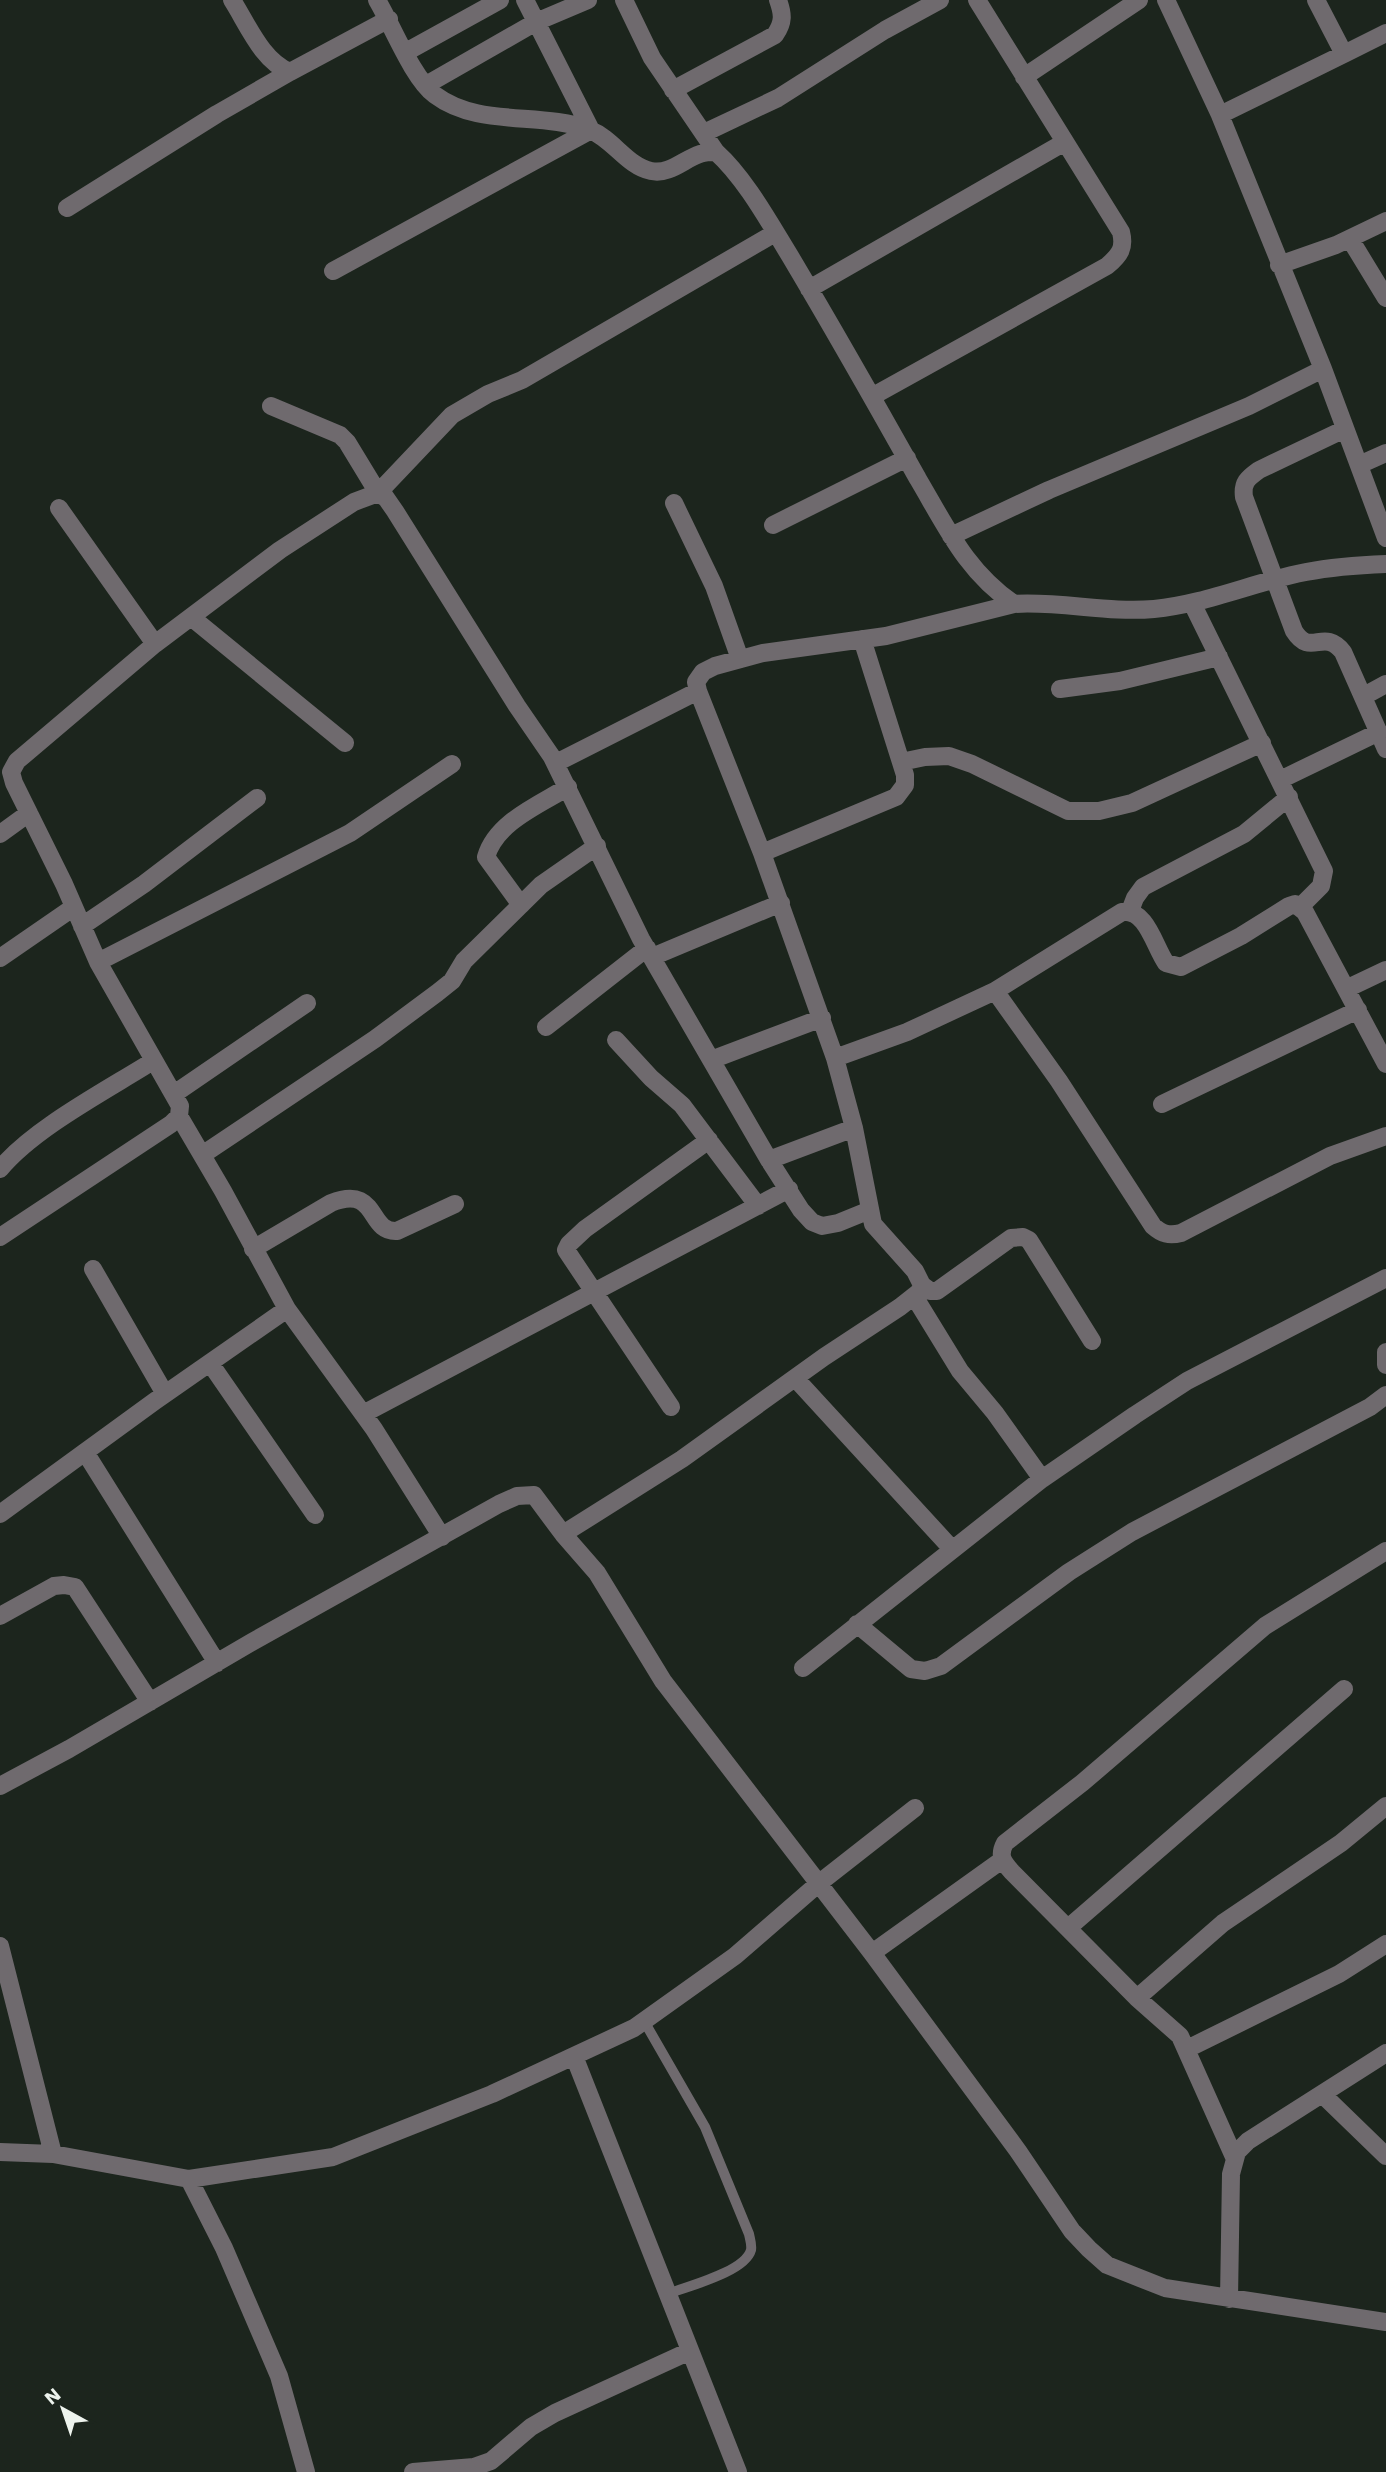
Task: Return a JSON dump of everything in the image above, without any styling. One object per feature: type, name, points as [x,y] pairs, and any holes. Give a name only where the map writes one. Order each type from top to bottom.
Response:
[{"type":"street","points":[[232,0],[270,60],[279,68],[290,72]]},
{"type":"street","points":[[377,0],[426,85],[433,94],[452,106],[475,113],[569,124],[591,130],[638,166],[652,171],[667,171],[701,153],[716,152]]},
{"type":"street","points":[[406,52],[500,0]]},
{"type":"street","points":[[525,0],[591,130]]},
{"type":"street","points":[[426,85],[536,22],[588,0]]},
{"type":"street","points":[[624,0],[652,58],[716,152],[729,163],[775,233],[873,396],[951,536],[977,573],[992,589],[1014,604]]},
{"type":"street","points":[[673,90],[775,35],[782,25],[783,15],[778,0]]},
{"type":"street","points":[[704,133],[778,97],[885,30],[940,0]]},
{"type":"street","points":[[873,396],[1107,266],[1118,257],[1124,245],[1121,232],[977,0]]},
{"type":"street","points":[[1024,77],[1139,0]]},
{"type":"street","points":[[1166,0],[1220,115],[1323,369],[1386,538]]},
{"type":"street","points":[[1316,0],[1344,54]]},
{"type":"street","points":[[67,208],[217,114],[389,19]]},
{"type":"street","points":[[1220,115],[1386,33]]},
{"type":"street","points":[[333,271],[591,130]]},
{"type":"street","points":[[809,289],[1065,142]]},
{"type":"street","points":[[1279,265],[1350,239],[1386,221]]},
{"type":"street","points":[[442,1537],[363,1413],[287,1309],[253,1249],[179,1116],[180,1106],[174,1094],[98,962],[12,772],[17,761],[155,644],[280,550],[354,502],[378,493],[452,415],[522,380],[775,233]]},
{"type":"street","points":[[1350,239],[1386,298]]},
{"type":"street","points":[[951,536],[1049,490],[1249,406],[1323,369]]},
{"type":"street","points":[[271,406],[340,435],[378,493],[386,498],[396,511],[517,706],[556,763],[649,952],[769,1160],[801,1210],[812,1222],[822,1226],[838,1223],[870,1210]]},
{"type":"street","points":[[1280,780],[1382,741],[1364,696],[1336,643],[1328,640],[1306,643],[1299,639],[1244,497],[1246,480],[1259,470],[1345,429]]},
{"type":"street","points":[[1359,465],[1386,453]]},
{"type":"street","points":[[773,525],[907,458]]},
{"type":"street","points":[[674,503],[714,586],[740,659]]},
{"type":"street","points":[[59,508],[155,644]]},
{"type":"street","points":[[1042,1479],[995,1413],[960,1371],[918,1291],[915,1271],[873,1224],[854,1128],[835,1058],[781,903],[696,682],[703,672],[763,653],[886,636],[1014,604],[1035,603],[1121,610],[1154,609],[1192,603],[1305,572],[1386,564]]},
{"type":"street","points":[[1192,603],[1324,871],[1321,886],[1300,907]]},
{"type":"street","points":[[191,617],[345,743]]},
{"type":"street","points":[[762,853],[896,797],[905,785],[901,762],[862,639]]},
{"type":"street","points":[[1060,689],[1120,681],[1219,657]]},
{"type":"street","points":[[1364,696],[1386,684]]},
{"type":"street","points":[[556,763],[698,691]]},
{"type":"street","points":[[901,762],[949,756],[972,764],[1068,811],[1099,811],[1132,803],[1262,743]]},
{"type":"street","points":[[98,962],[350,833],[452,764]]},
{"type":"street","points":[[521,905],[491,867],[486,857],[488,849],[510,823],[568,786]]},
{"type":"street","points":[[1130,911],[1143,887],[1244,835],[1289,797]]},
{"type":"street","points":[[82,926],[144,884],[257,798]]},
{"type":"street","points":[[0,834],[29,813]]},
{"type":"street","points":[[202,1155],[375,1039],[437,993],[452,981],[464,961],[552,876],[597,846]]},
{"type":"street","points":[[546,1027],[649,952],[781,903]]},
{"type":"street","points":[[1130,911],[1143,921],[1166,963],[1181,967],[1295,904],[1300,907],[1386,1064]]},
{"type":"street","points":[[0,958],[74,907]]},
{"type":"street","points":[[835,1058],[907,1032],[995,991],[1112,917],[1130,911]]},
{"type":"street","points":[[1346,989],[1386,970]]},
{"type":"street","points":[[995,991],[1059,1081],[1160,1233],[1171,1236],[1181,1233],[1330,1157],[1386,1136]]},
{"type":"street","points":[[174,1094],[307,1003]]},
{"type":"street","points":[[1162,1104],[1357,1010]]},
{"type":"street","points":[[711,1060],[821,1018]]},
{"type":"street","points":[[616,1040],[651,1078],[682,1105],[758,1206]]},
{"type":"street","points":[[0,1169],[50,1127],[153,1060]]},
{"type":"street","points":[[0,1237],[148,1140],[179,1116]]},
{"type":"street","points":[[769,1160],[854,1128]]},
{"type":"street","points":[[671,1406],[566,1250],[585,1229],[709,1140]]},
{"type":"street","points":[[363,1413],[789,1189]]},
{"type":"street","points":[[253,1249],[344,1198],[359,1199],[366,1204],[389,1232],[397,1231],[455,1204]]},
{"type":"street","points":[[563,1534],[682,1459],[918,1291],[937,1291],[1011,1238],[1023,1237],[1029,1240],[1092,1341]]},
{"type":"street","points":[[93,1269],[165,1394]]},
{"type":"street","points":[[803,1668],[1042,1479],[1187,1381],[1386,1278]]},
{"type":"street","points":[[0,1514],[287,1309]]},
{"type":"street","points":[[1386,1352],[1386,1365]]},
{"type":"street","points":[[210,1363],[315,1515]]},
{"type":"street","points":[[795,1378],[952,1549]]},
{"type":"street","points":[[858,1624],[911,1669],[925,1671],[941,1665],[1069,1572],[1132,1532],[1370,1407],[1386,1395]]},
{"type":"street","points":[[85,1452],[217,1663]]},
{"type":"street","points":[[0,1786],[517,1496],[534,1495],[597,1573],[663,1681],[872,1953],[1022,2157],[1072,2231],[1089,2249],[1107,2265],[1155,2285],[1229,2299],[1386,2322]]},
{"type":"street","points":[[1235,2159],[1180,2036],[1137,1998],[1068,1928],[1002,1860],[1000,1852],[1005,1843],[1082,1783],[1265,1626],[1386,1551]]},
{"type":"street","points":[[0,1616],[54,1586],[75,1587],[150,1702]]},
{"type":"street","points":[[1068,1928],[1344,1689]]},
{"type":"street","points":[[1137,1998],[1223,1923],[1341,1843],[1386,1806]]},
{"type":"street","points":[[0,2152],[53,2154],[189,2179],[333,2157],[492,2094],[634,2028],[735,1956],[818,1884],[915,1808]]},
{"type":"street","points":[[872,1953],[1002,1860]]},
{"type":"street","points":[[1187,2049],[1339,1974],[1386,1944]]},
{"type":"street","points":[[0,1946],[53,2154]]},
{"type":"street","points":[[1229,2299],[1231,2174],[1237,2152],[1248,2141],[1386,2053]]},
{"type":"street","points":[[574,2056],[738,2472]]},
{"type":"street","points":[[1322,2094],[1386,2156]]},
{"type":"street","points":[[189,2179],[225,2248],[279,2376],[306,2472]]},
{"type":"street","points":[[413,2472],[474,2467],[491,2461],[531,2427],[555,2413],[690,2351]]},
{"type":"lane","points":[[644,2021],[705,2127],[749,2234],[752,2248],[746,2259],[733,2269],[668,2294]]}]
